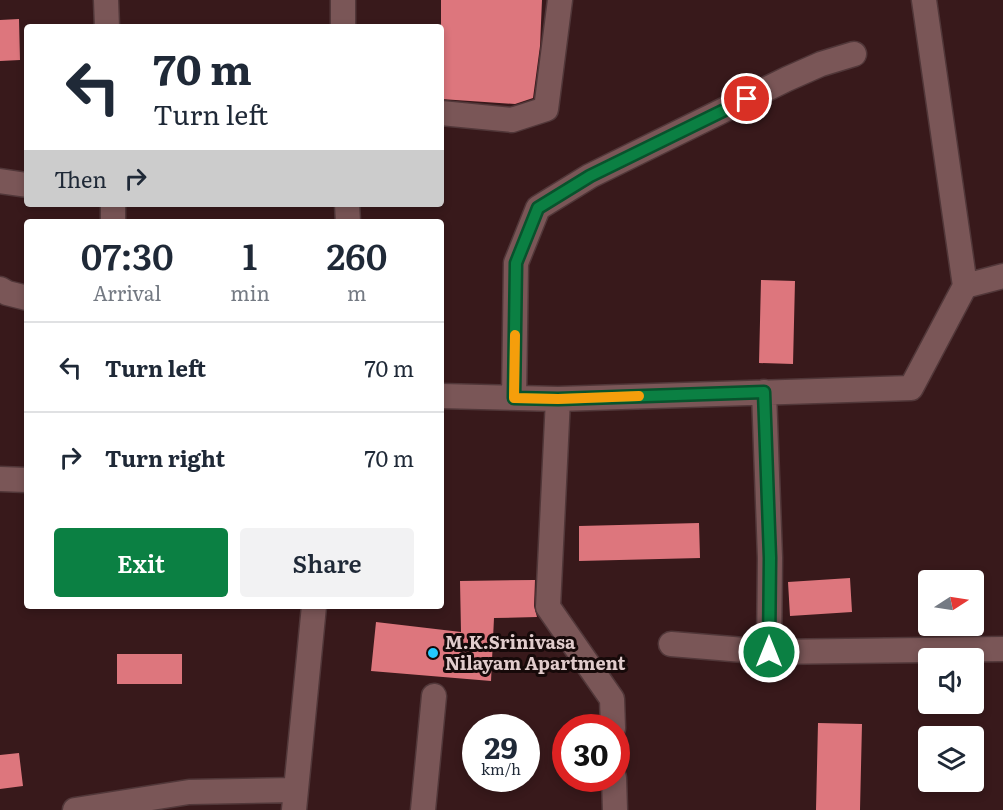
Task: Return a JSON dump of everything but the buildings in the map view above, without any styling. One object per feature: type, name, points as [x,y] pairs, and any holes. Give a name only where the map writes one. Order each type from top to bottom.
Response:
[{"type":"street","points":[[106,0],[107,24]]},
{"type":"street","points":[[343,0],[343,24]]},
{"type":"street","points":[[444,113],[512,120],[546,109],[561,0]]},
{"type":"street","points":[[444,396],[558,399],[911,388],[965,286],[924,0]]},
{"type":"street","points":[[514,398],[516,263],[538,208],[590,176],[787,79],[821,64],[854,54]]},
{"type":"street","points":[[0,181],[24,185]]},
{"type":"street","points":[[965,286],[1003,276]]},
{"type":"street","points":[[0,289],[24,297]]},
{"type":"street","points":[[764,392],[770,558],[769,652]]},
{"type":"street","points":[[558,399],[548,607],[612,699],[613,714]]},
{"type":"street","points":[[0,479],[24,480]]},
{"type":"street","points":[[75,810],[189,792],[294,800],[314,609]]},
{"type":"street","points":[[671,644],[769,652],[1003,649]]},
{"type":"street","points":[[423,810],[434,696]]},
{"type":"street","points":[[614,792],[615,810]]},
{"type":"slow traffic","points":[[515,335],[514,398],[639,396]]},
{"type":"place","name":"M.K.Srinivasa Nilayam Apartment","points":[[433,653]]},
{"type":"route","points":[[747,99],[590,176],[538,208],[516,263],[514,398],[558,399],[764,392],[770,558],[769,652]]}]
